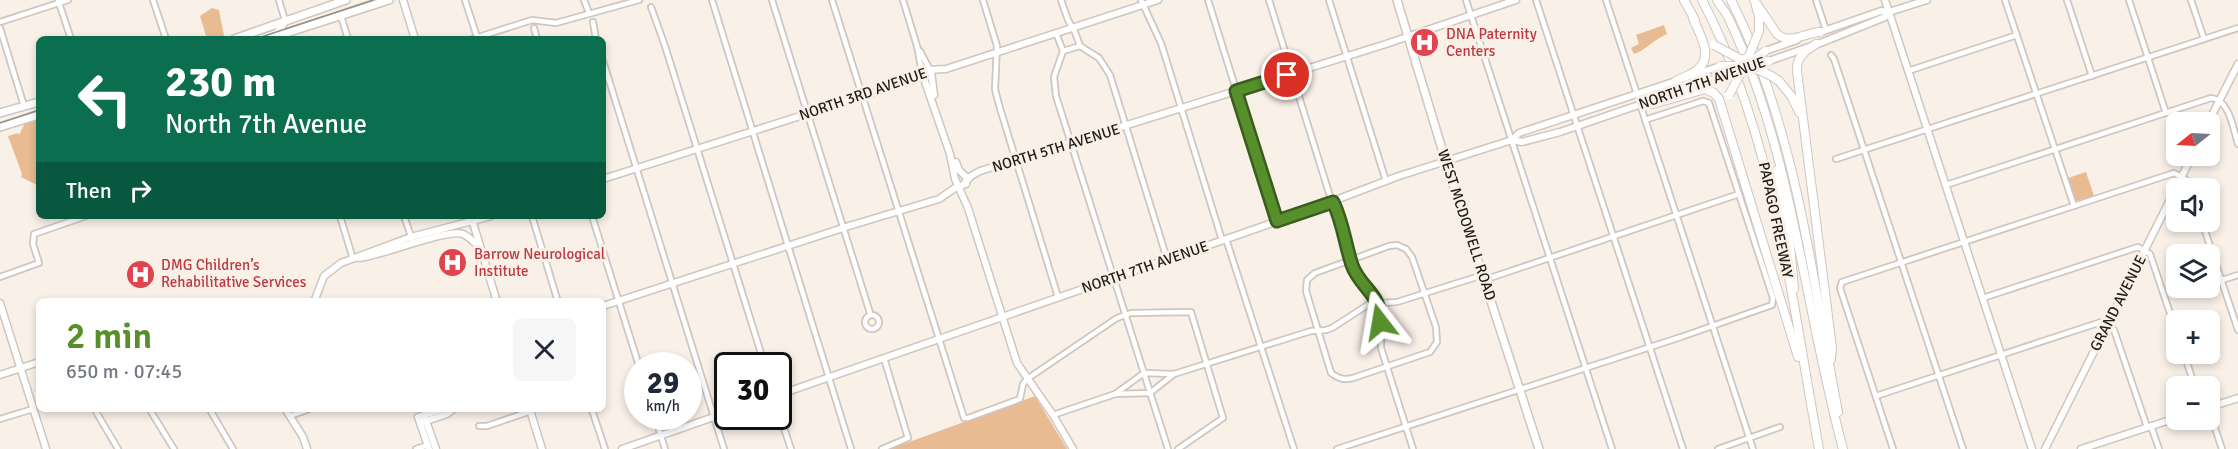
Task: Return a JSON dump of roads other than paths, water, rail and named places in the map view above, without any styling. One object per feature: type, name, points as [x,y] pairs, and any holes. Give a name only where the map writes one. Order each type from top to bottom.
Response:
[{"type":"highway","points":[[1676,81],[1696,71],[1704,60],[1705,46],[1684,0]]},
{"type":"highway","name":"PAPAGO FREEWAY","points":[[1702,0],[1734,69],[1762,152],[1776,215],[1819,449]]},
{"type":"highway","points":[[1717,0],[1728,16],[1753,75],[1776,147],[1831,405],[1844,449]]},
{"type":"highway","name":"PAPAGO FREEWAY","points":[[1731,0],[1747,30],[1768,85],[1787,147],[1844,449]]},
{"type":"highway","points":[[1730,128],[1727,113],[1730,95],[1759,31],[1759,16],[1753,0]]},
{"type":"highway","points":[[1753,0],[1782,38],[1790,40],[1823,31]]},
{"type":"highway","points":[[1722,9],[1750,79],[1777,169],[1792,262],[1797,329]]},
{"type":"highway","points":[[1693,18],[1714,45],[1779,81],[1795,102],[1804,133]]},
{"type":"highway","points":[[1816,44],[1804,53],[1797,63],[1832,348],[1831,373]]},
{"type":"highway","points":[[1723,76],[1765,51]]},
{"type":"highway","points":[[1720,66],[1769,61]]},
{"type":"highway","points":[[1640,104],[1653,104],[1700,90],[1708,90],[1719,99],[1730,128],[1809,396]]},
{"type":"main road","points":[[242,36],[346,0]]},
{"type":"main road","points":[[284,36],[389,0]]},
{"type":"main road","name":"WEST MCDOWELL ROAD","points":[[1396,0],[1539,449]]},
{"type":"main road","points":[[269,36],[278,33],[285,20]]},
{"type":"main road","points":[[0,113],[36,103]]},
{"type":"main road","points":[[0,127],[36,116]]},
{"type":"street","points":[[0,22],[69,0]]},
{"type":"street","points":[[153,0],[165,36]]},
{"type":"street","points":[[279,0],[285,20]]},
{"type":"street","points":[[403,0],[414,36]]},
{"type":"street","points":[[465,0],[474,36]]},
{"type":"street","points":[[584,0],[589,13]]},
{"type":"street","points":[[480,36],[532,20],[556,23],[639,0]]},
{"type":"street","points":[[712,0],[851,449]]},
{"type":"street","points":[[772,0],[870,313]]},
{"type":"street","points":[[832,0],[963,416],[966,418],[1020,399],[1023,382],[1125,315],[1191,312],[1223,418],[1178,449]]},
{"type":"street","points":[[903,0],[917,46],[922,73],[950,154],[955,179],[968,208],[1017,363],[1073,449]]},
{"type":"street","points":[[983,0],[997,46],[995,89],[1058,297]]},
{"type":"street","points":[[1061,0],[1080,46],[1092,52],[1110,75],[1167,259]]},
{"type":"street","name":"NORTH 3RD AVENUE","points":[[606,178],[913,80],[925,70],[945,69],[1141,3],[1158,0]]},
{"type":"street","points":[[1208,0],[1277,221]]},
{"type":"street","points":[[1269,0],[1351,260],[1358,276],[1381,310],[1381,348],[1413,449]]},
{"type":"street","points":[[1329,0],[1386,181]]},
{"type":"street","points":[[1466,0],[1612,449]]},
{"type":"street","name":"NORTH 5TH AVENUE","points":[[606,305],[788,245],[939,199],[966,183],[977,172],[1408,37],[1516,0]]},
{"type":"street","points":[[1536,0],[1683,449]]},
{"type":"street","points":[[1606,0],[1637,94]]},
{"type":"street","points":[[1816,0],[1823,31]]},
{"type":"street","points":[[1885,0],[2032,449]]},
{"type":"street","name":"NORTH 7TH AVENUE","points":[[1765,51],[1881,11],[1889,12],[1927,0]]},
{"type":"street","points":[[2005,0],[2074,206]]},
{"type":"street","points":[[2067,0],[2092,76]]},
{"type":"street","points":[[1946,185],[2166,113],[2129,0]]},
{"type":"street","points":[[2191,0],[2204,39]]},
{"type":"street","points":[[59,2],[70,36]]},
{"type":"street","points":[[1141,3],[1157,32],[1294,449]]},
{"type":"street","points":[[651,7],[761,352]]},
{"type":"street","name":"NORTH 7TH AVENUE","points":[[1769,61],[1885,17],[1889,12]]},
{"type":"street","points":[[341,16],[347,36]]},
{"type":"street","points":[[593,21],[596,36]]},
{"type":"street","points":[[0,28],[24,106]]},
{"type":"street","points":[[534,28],[536,36]]},
{"type":"street","points":[[1836,160],[2238,28]]},
{"type":"street","points":[[1056,33],[1063,51],[1056,66],[1054,87],[1168,449]]},
{"type":"street","points":[[1908,71],[2017,35]]},
{"type":"street","points":[[917,46],[931,70],[934,93],[957,167],[966,177],[965,191],[968,208]]},
{"type":"street","points":[[1063,51],[1080,46]]},
{"type":"street","points":[[1831,55],[1963,449]]},
{"type":"street","points":[[2214,112],[2238,64]]},
{"type":"street","name":"NORTH 7TH AVENUE","points":[[792,390],[1333,202],[1446,160],[1512,140],[1519,133],[1720,66]]},
{"type":"street","points":[[606,71],[714,417],[622,449]]},
{"type":"street","name":"NORTH 7TH AVENUE","points":[[1512,140],[1522,142],[1577,127],[1723,76]]},
{"type":"street","points":[[2169,112],[2211,98],[2220,100],[2226,107],[2238,144]]},
{"type":"street","name":"NORTH 7TH AVENUE","points":[[1645,120],[1707,101],[1739,194]]},
{"type":"street","points":[[1640,104],[1753,449]]},
{"type":"street","name":"GRAND AVENUE","points":[[2045,449],[2186,166]]},
{"type":"street","points":[[1893,449],[1840,285],[1842,282],[2174,173],[2184,178]]},
{"type":"street","points":[[948,194],[956,193],[963,197]]},
{"type":"street","points":[[1053,415],[1115,394],[1144,374],[1174,374],[1318,330],[1332,328],[1361,308],[1378,303],[1396,302],[1484,278],[1739,194],[1773,298],[1772,305],[1336,449]]},
{"type":"street","points":[[0,277],[39,263],[33,244],[34,234],[77,219]]},
{"type":"street","points":[[341,219],[353,259]]},
{"type":"street","points":[[405,219],[413,244]]},
{"type":"street","points":[[533,219],[557,298]]},
{"type":"street","points":[[593,219],[634,352]]},
{"type":"street","points":[[315,298],[320,284],[329,271],[341,263],[411,237],[472,220]]},
{"type":"street","points":[[444,235],[472,220]]},
{"type":"street","points":[[472,220],[496,298]]},
{"type":"street","points":[[2205,232],[2238,330]]},
{"type":"street","points":[[353,259],[378,255],[444,235],[462,233],[481,249]]},
{"type":"street","points":[[1393,245],[1410,252],[1424,295],[1436,327],[1435,348],[1387,368],[1353,378],[1344,380],[1331,373],[1306,291],[1307,280],[1315,273],[1393,245]]},
{"type":"street","points":[[1983,298],[2135,248],[2145,250],[2152,257],[2169,310]]},
{"type":"street","points":[[2222,280],[2238,275]]},
{"type":"street","points":[[0,303],[46,449]]},
{"type":"street","points":[[1876,396],[2099,322],[2108,324],[2114,330],[2159,449]]},
{"type":"street","points":[[882,449],[908,438],[884,358]]},
{"type":"street","points":[[0,375],[36,363]]},
{"type":"street","points":[[1115,394],[1150,393],[1174,374]]},
{"type":"street","points":[[2220,404],[2238,398]]},
{"type":"street","points":[[0,419],[33,409]]},
{"type":"street","points":[[96,412],[118,449]]},
{"type":"street","points":[[151,412],[174,449]]},
{"type":"street","points":[[211,412],[233,449]]},
{"type":"street","points":[[287,412],[305,449]]},
{"type":"street","points":[[290,416],[302,412]]},
{"type":"street","points":[[422,419],[436,412]]},
{"type":"street","points":[[422,419],[450,412]]},
{"type":"street","points":[[480,426],[487,426],[526,412]]},
{"type":"street","points":[[532,412],[543,449]]},
{"type":"street","points":[[593,412],[604,449]]},
{"type":"street","points":[[416,449],[432,446],[422,419]]},
{"type":"street","points":[[2081,449],[2100,446],[2166,421]]},
{"type":"street","points":[[1718,449],[1780,427]]},
{"type":"street","points":[[659,430],[665,449]]},
{"type":"street","points":[[718,430],[724,449]]},
{"type":"street","points":[[785,430],[791,449]]},
{"type":"street","points":[[2216,430],[2222,449]]},
{"type":"tram line","points":[[264,36],[373,0]]},
{"type":"tram line","points":[[0,123],[36,111]]},
{"type":"place","name":"DNA Paternity Centers","points":[[1425,43]]},
{"type":"place","name":"Barrow Neurological Institute","points":[[453,263]]},
{"type":"place","name":"DMG Children’s Rehabilitative Services","points":[[140,274]]}]
